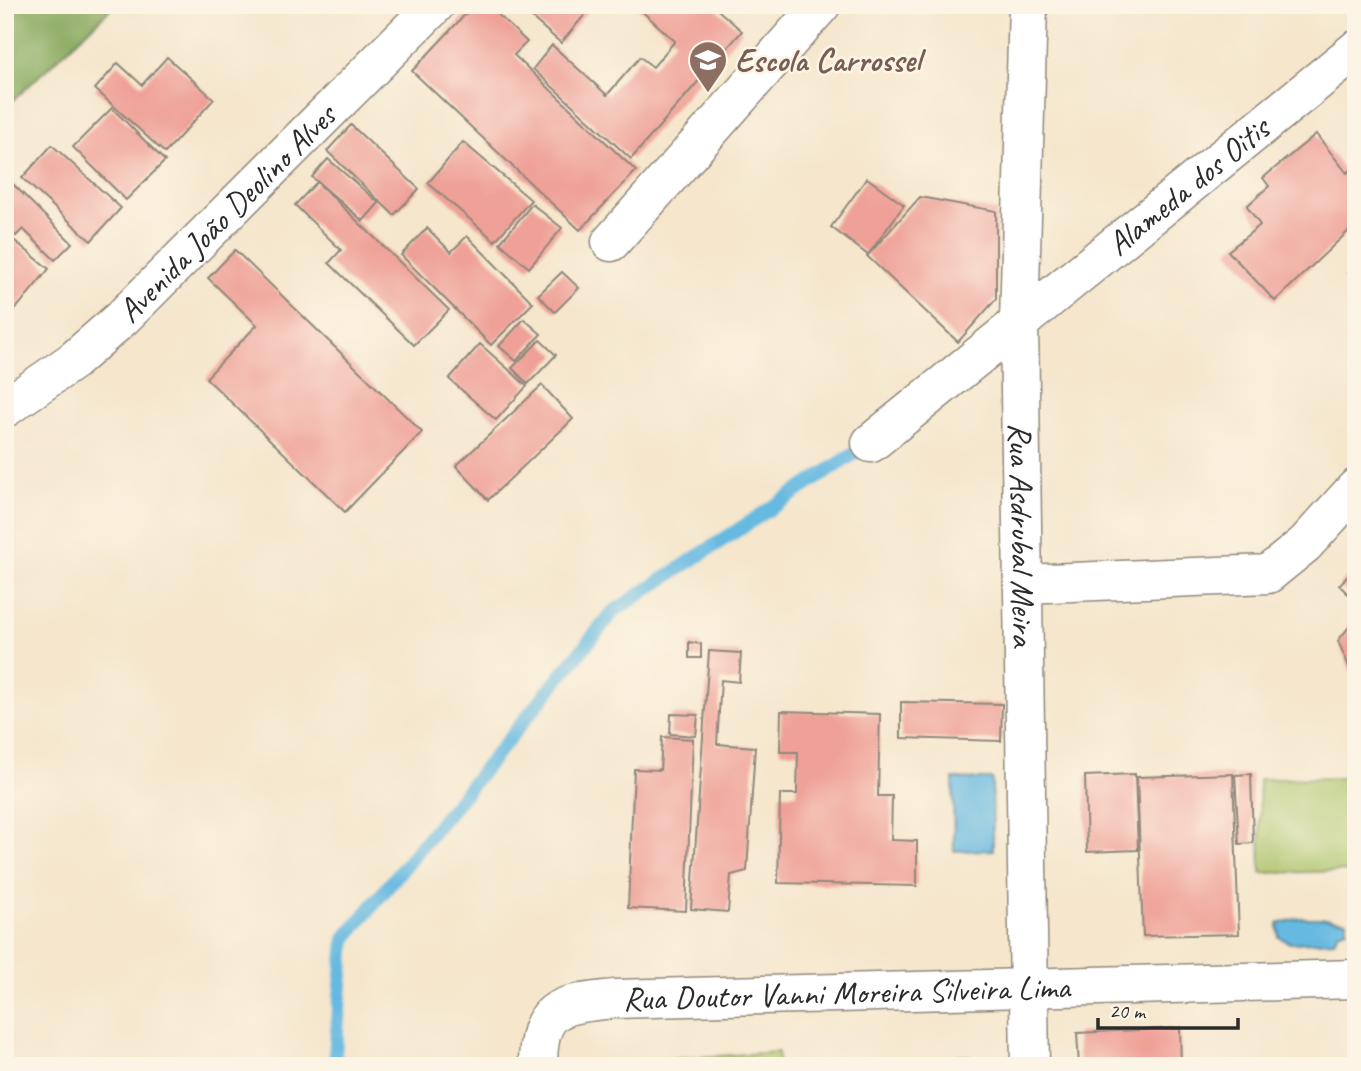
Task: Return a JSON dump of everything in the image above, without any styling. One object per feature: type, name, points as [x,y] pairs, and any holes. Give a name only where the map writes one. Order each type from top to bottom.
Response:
[{"type":"street","name":"Avenida João Deolino Alves","points":[[5,408],[73,361],[122,317],[435,5]]},
{"type":"street","points":[[611,242],[821,5]]},
{"type":"street","name":"Rua Asdrubal Meira","points":[[1028,5],[1019,322],[1030,1066]]},
{"type":"street","name":"Alameda dos Oitis","points":[[871,443],[1356,50]]},
{"type":"street","points":[[1023,584],[1268,574],[1305,544],[1356,488]]},
{"type":"street","name":"Rua Doutor Vanni Moreira Silveira Lima","points":[[538,1066],[541,1031],[558,1009],[574,1004],[614,999],[1356,979]]},
{"type":"green space","points":[[5,5],[115,5],[5,108]]},
{"type":"green space","points":[[1356,778],[1356,871],[1261,873],[1259,779]]},
{"type":"green space","points":[[778,1052],[778,1066],[595,1066],[595,1064]]},
{"type":"water","points":[[953,779],[992,779],[993,850],[954,851]]},
{"type":"water","points":[[1299,918],[1347,921],[1347,929],[1338,932],[1334,941],[1290,943],[1279,937],[1278,924]]},
{"type":"building","points":[[474,5],[488,5],[527,42],[514,55],[636,171],[580,230],[412,71]]},
{"type":"building","points":[[517,5],[593,5],[561,43]]},
{"type":"building","points":[[635,5],[712,5],[742,31],[631,159],[533,69],[552,45],[607,95],[640,57],[653,67],[675,41]]},
{"type":"building","points":[[167,57],[214,99],[165,153],[95,89],[118,63],[142,85]]},
{"type":"building","points":[[112,108],[165,161],[126,200],[73,147]]},
{"type":"building","points":[[351,125],[419,189],[394,215],[327,151]]},
{"type":"building","points":[[1316,134],[1347,173],[1356,166],[1356,224],[1275,301],[1228,251],[1260,225],[1247,206],[1269,186],[1263,178]]},
{"type":"building","points":[[463,142],[531,200],[495,241],[428,183]]},
{"type":"building","points":[[52,145],[121,208],[91,241],[22,178]]},
{"type":"building","points":[[328,159],[379,203],[363,221],[312,177]]},
{"type":"building","points":[[5,176],[72,243],[55,260],[23,229],[16,236],[5,225]]},
{"type":"building","points":[[867,178],[904,205],[868,255],[831,227]]},
{"type":"building","points":[[317,182],[449,310],[414,345],[329,263],[341,250],[295,205]]},
{"type":"building","points":[[920,197],[996,211],[996,299],[958,342],[867,256]]},
{"type":"building","points":[[532,204],[562,228],[529,268],[500,243]]},
{"type":"building","points":[[427,228],[451,252],[467,236],[533,303],[491,345],[401,255]]},
{"type":"building","points":[[15,241],[49,269],[5,322],[5,253]]},
{"type":"building","points":[[235,250],[422,432],[345,512],[206,378],[257,325],[208,278]]},
{"type":"building","points":[[1356,264],[1356,280],[1348,272]]},
{"type":"building","points":[[562,272],[579,288],[555,312],[538,295]]},
{"type":"building","points":[[524,319],[541,334],[516,361],[499,346]]},
{"type":"building","points":[[540,340],[556,355],[528,384],[512,368]]},
{"type":"building","points":[[480,344],[527,386],[496,420],[449,379]]},
{"type":"building","points":[[542,385],[573,419],[488,500],[456,466]]},
{"type":"building","points":[[1356,568],[1356,602],[1339,585]]},
{"type":"building","points":[[1356,618],[1356,683],[1338,641]]},
{"type":"building","points":[[689,642],[701,644],[701,658],[689,658]]},
{"type":"building","points":[[709,651],[741,653],[739,682],[721,680],[717,744],[755,747],[747,871],[731,875],[728,912],[691,909]]},
{"type":"building","points":[[901,702],[1002,704],[1001,741],[901,738]]},
{"type":"building","points":[[781,711],[880,714],[878,796],[892,796],[891,840],[917,841],[917,886],[778,883],[780,794],[797,794],[798,752],[780,752]]},
{"type":"building","points":[[671,714],[698,715],[696,736],[670,734]]},
{"type":"building","points":[[662,737],[693,739],[686,911],[628,908],[634,769],[660,770]]},
{"type":"building","points":[[1135,774],[1138,850],[1087,852],[1085,776]]},
{"type":"building","points":[[1233,774],[1239,934],[1143,936],[1137,777]]},
{"type":"building","points":[[1251,774],[1253,843],[1239,844],[1235,775]]},
{"type":"building","points":[[1180,1028],[1181,1066],[1079,1066],[1077,1033]]},
{"type":"building","points":[[971,1059],[971,1066],[857,1066],[857,1064]]},
{"type":"waterway","points":[[334,1066],[345,939],[613,612],[869,444]]},
{"type":"place","name":"Escola Carrossel","points":[[708,94]]}]
